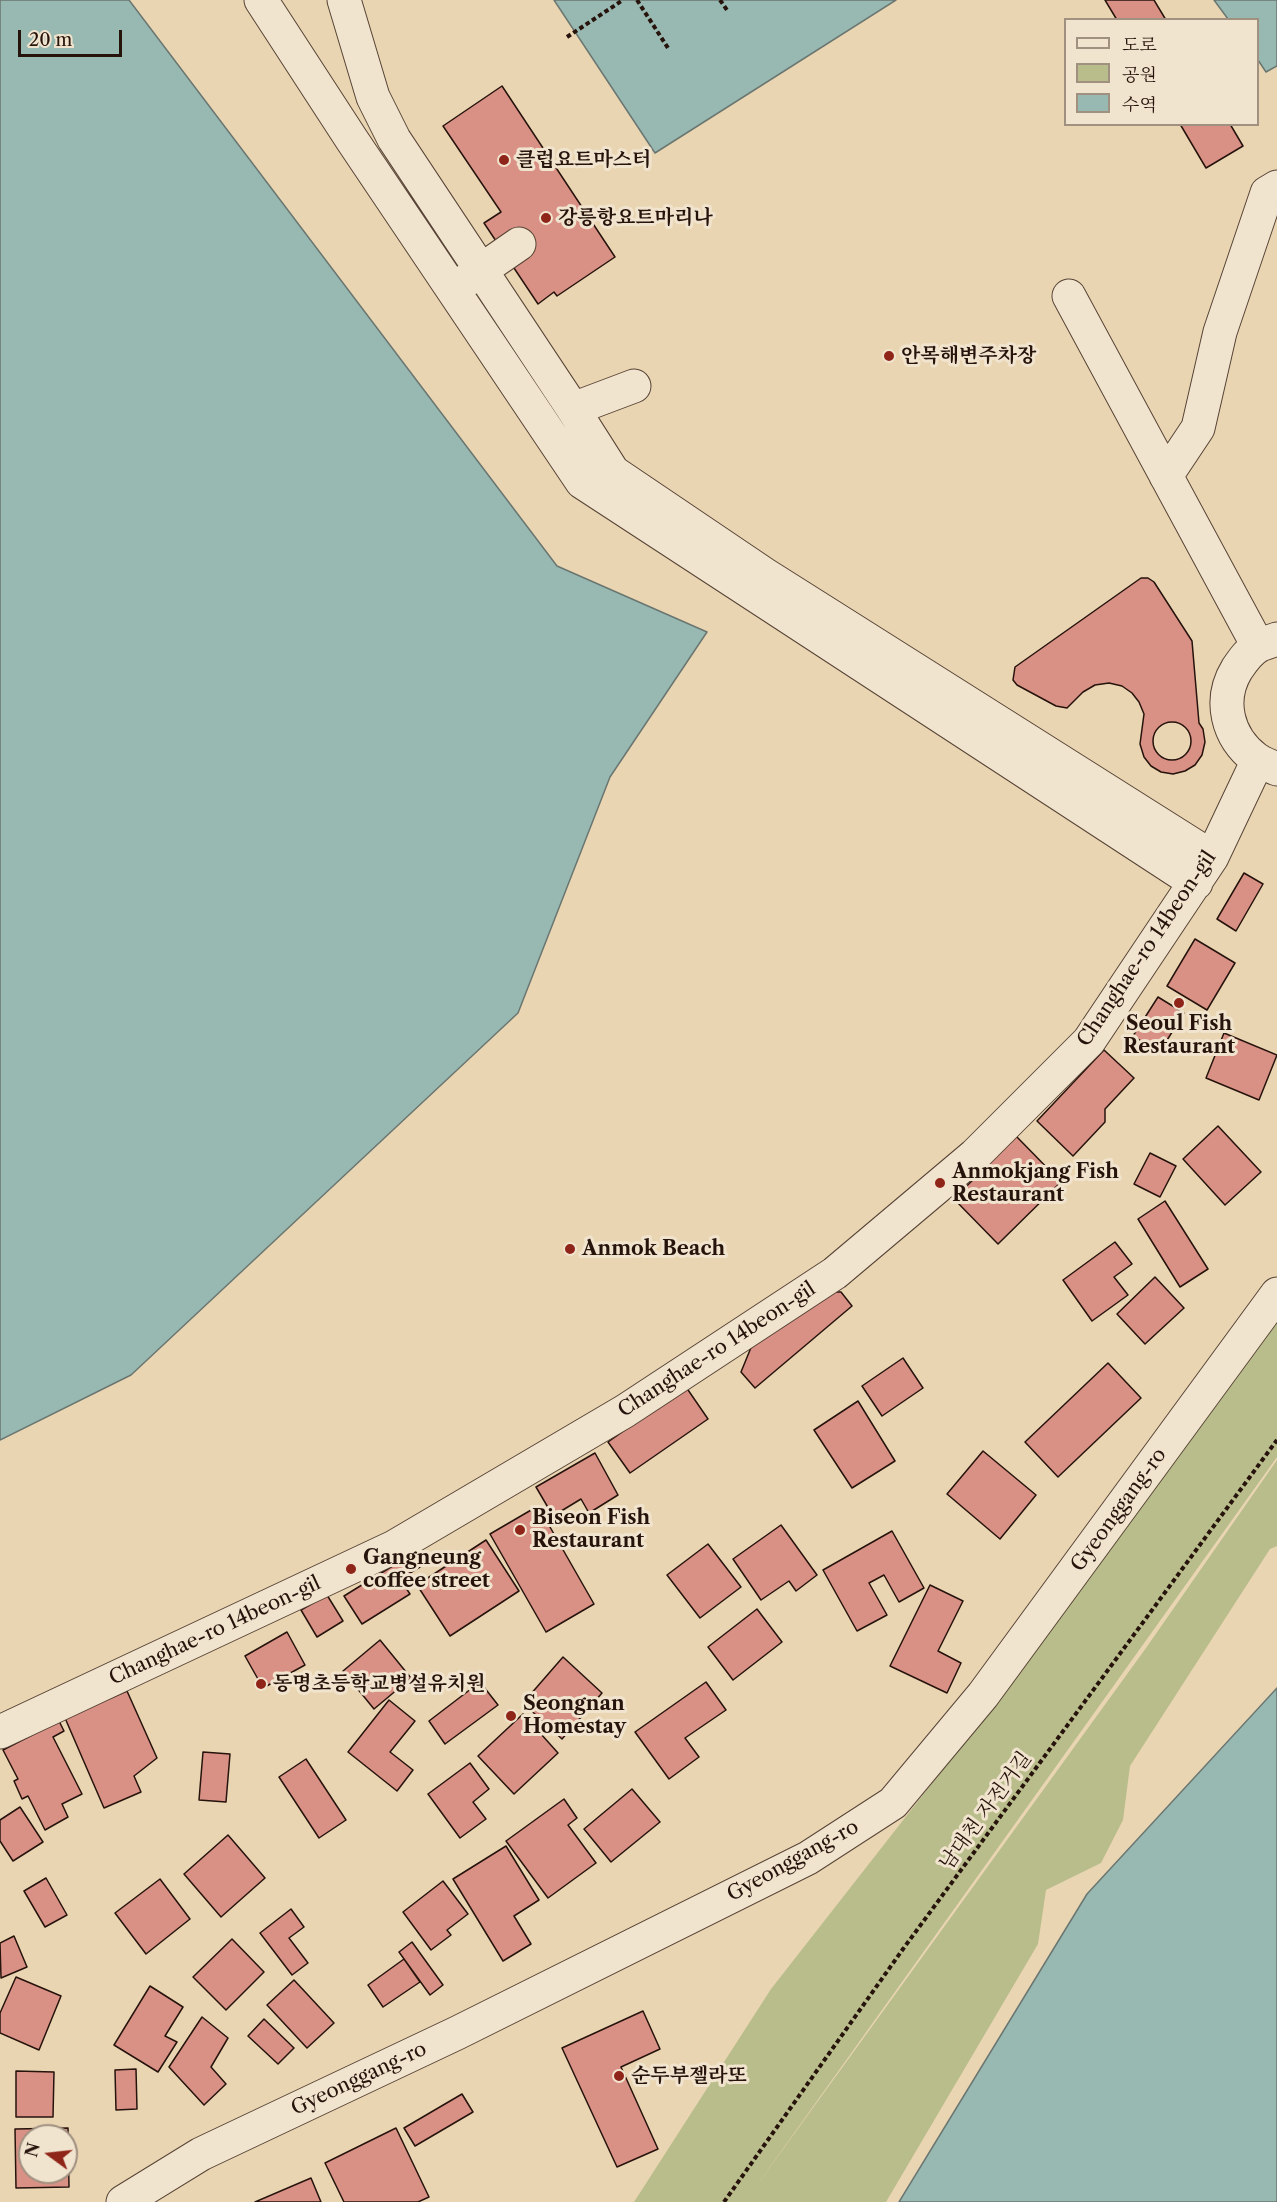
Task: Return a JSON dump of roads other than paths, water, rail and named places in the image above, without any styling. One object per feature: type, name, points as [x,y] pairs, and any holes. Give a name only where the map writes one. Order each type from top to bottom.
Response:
[{"type":"street","points":[[261,0],[582,482],[1204,870]]},
{"type":"street","points":[[344,0],[373,97],[394,139],[613,472],[1204,870]]},
{"type":"street","points":[[1166,476],[1198,428],[1220,332],[1268,193],[1277,187]]},
{"type":"street","points":[[453,290],[519,244]]},
{"type":"street","points":[[1069,296],[1166,476],[1268,642],[1243,660],[1231,679],[1226,702],[1229,725],[1241,745],[1267,764]]},
{"type":"street","points":[[573,409],[634,386]]},
{"type":"street","name":"Changhae-ro 14beon-gil","points":[[0,1732],[394,1547],[625,1411],[835,1273],[975,1155],[1089,1041],[1204,870],[1267,764]]},
{"type":"street","name":"Gyeonggang-ro","points":[[123,2202],[201,2154],[468,2028],[808,1858],[893,1803],[983,1695],[1277,1294]]},
{"type":"water","points":[[0,0],[129,0],[557,566],[707,632],[610,777],[518,1013],[131,1375],[0,1440]]},
{"type":"water","points":[[554,0],[896,0],[655,153]]},
{"type":"water","points":[[1214,0],[1277,0],[1277,66],[1266,72],[1259,62],[1259,18],[1227,18]]},
{"type":"water","points":[[1277,1688],[1277,2202],[899,2202],[1087,1894]]},
{"type":"place","name":"클럽요트마스터","points":[[504,160]]},
{"type":"place","name":"강릉항요트마리나","points":[[546,218]]},
{"type":"place","name":"안목해변주차장","points":[[889,356]]},
{"type":"place","name":"Seoul Fish Restaurant","points":[[1179,1003]]},
{"type":"place","name":"Anmokjang Fish Restaurant","points":[[940,1183]]},
{"type":"place","name":"Anmok Beach","points":[[570,1249]]},
{"type":"place","name":"Biseon Fish Restaurant","points":[[520,1530]]},
{"type":"place","name":"Gangneung coffee street","points":[[351,1569]]},
{"type":"place","name":"동명초등학교병설유치원","points":[[261,1684]]},
{"type":"place","name":"Seongnan Homestay","points":[[511,1716]]},
{"type":"place","name":"순두부젤라또","points":[[619,2076]]}]
